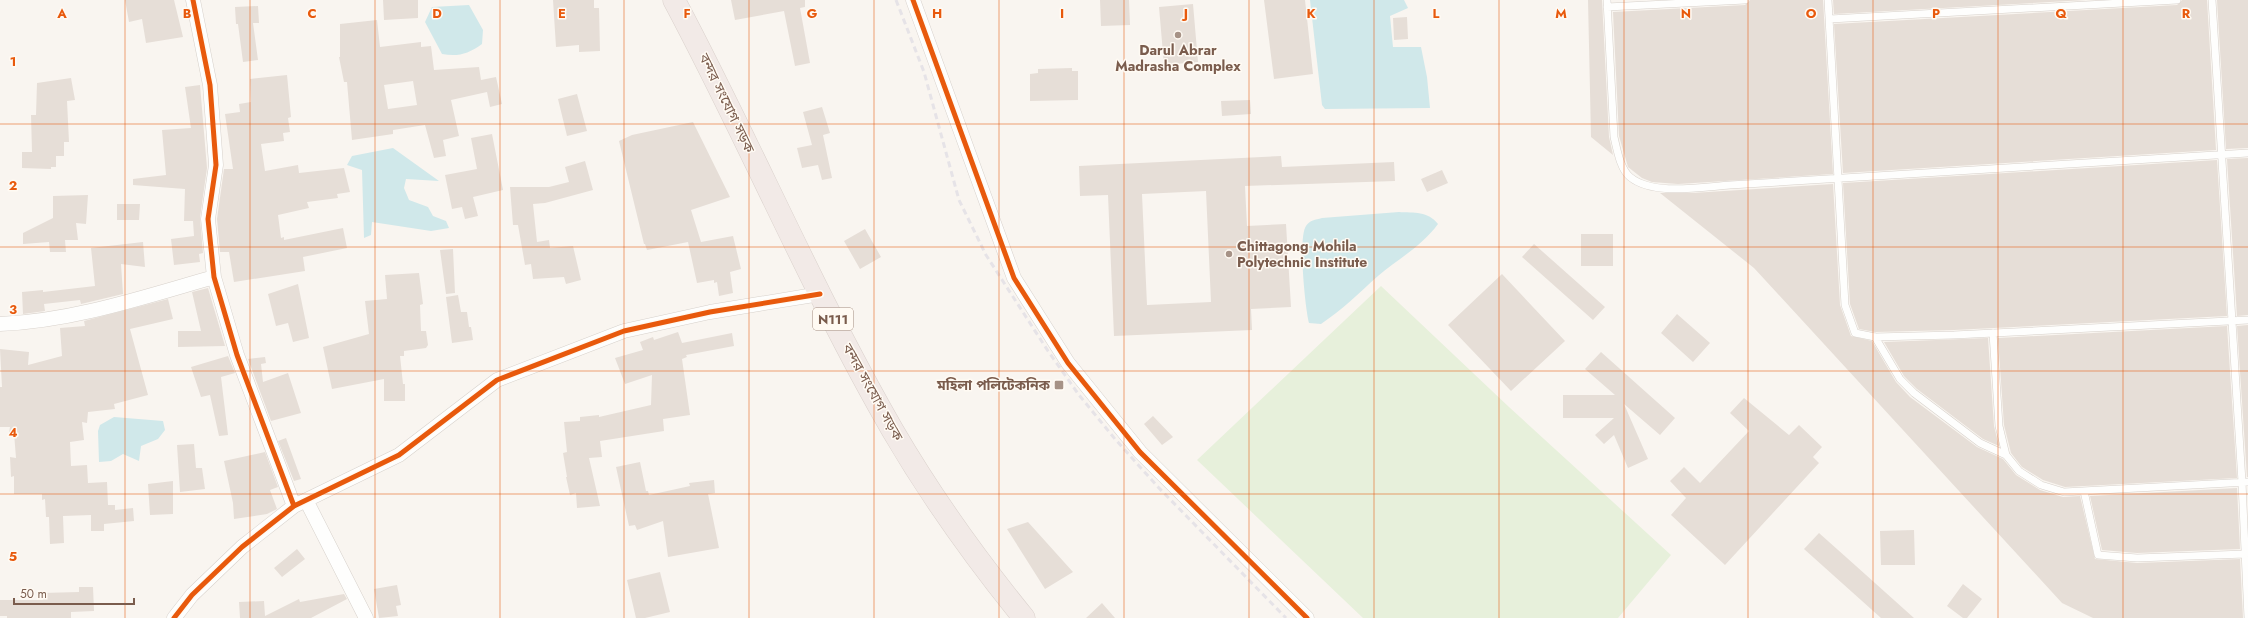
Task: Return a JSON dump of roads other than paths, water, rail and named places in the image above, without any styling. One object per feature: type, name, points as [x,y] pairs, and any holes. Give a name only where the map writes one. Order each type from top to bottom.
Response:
[{"type":"highway","name":"বন্দর সংযোগ সড়ক","points":[[674,0],[820,294],[893,431],[940,504],[995,582],[1024,618]]},
{"type":"street","points":[[193,0],[210,85],[216,165],[208,219],[214,277],[237,355],[300,503],[366,618]]},
{"type":"street","points":[[913,0],[1014,278],[1068,363],[1140,452],[1307,618]]},
{"type":"street","points":[[0,324],[35,323],[133,300],[214,277]]},
{"type":"street","points":[[174,618],[192,595],[242,546],[300,503],[399,455],[497,380],[624,331],[710,312],[820,294]]},
{"type":"lane","points":[[1745,0],[1607,3],[1614,137],[1618,157],[1629,176],[1644,186],[1662,189],[2248,153]]},
{"type":"lane","points":[[1828,0],[1845,305],[1855,333],[1875,337],[1993,333],[2248,320]]},
{"type":"lane","points":[[1830,19],[2177,0]]},
{"type":"lane","points":[[2212,0],[2232,321],[2245,482],[2245,554],[2248,618]]},
{"type":"lane","points":[[1993,333],[2000,426],[2006,455]]},
{"type":"lane","points":[[1875,337],[1900,379],[1914,394],[1980,443],[2006,455],[2019,471],[2041,486],[2064,492],[2245,482]]},
{"type":"lane","points":[[2084,490],[2098,555],[2137,558],[2245,554]]},
{"type":"water","points":[[1310,0],[1404,0],[1408,8],[1390,16],[1393,47],[1421,47],[1427,77],[1430,108],[1325,109],[1322,105]]},
{"type":"water","points":[[469,5],[483,30],[482,44],[463,54],[442,54],[425,22],[432,7]]},
{"type":"water","points":[[393,148],[439,181],[406,179],[404,188],[409,200],[428,207],[433,216],[446,221],[449,228],[431,231],[372,222],[371,235],[364,238],[362,170],[347,165],[352,156]]},
{"type":"water","points":[[1399,212],[1425,215],[1430,217],[1438,224],[1417,246],[1378,276],[1336,313],[1321,324],[1309,323],[1304,288],[1302,257],[1304,233],[1309,222],[1322,218]]},
{"type":"water","points":[[114,417],[163,421],[165,430],[158,439],[141,446],[139,461],[123,454],[111,461],[99,462],[98,431],[100,425]]},
{"type":"railway","points":[[896,0],[924,72],[959,200],[986,255],[1048,351],[1079,395],[1115,439],[1158,487],[1286,618]]},
{"type":"place","name":"Darul Abrar Madrasha Complex","points":[[1178,35]]},
{"type":"place","name":"Chittagong Mohila Polytechnic Institute","points":[[1229,254]]},
{"type":"place","name":"মহিলা পলিটেকনিক","points":[[1059,385]]}]
